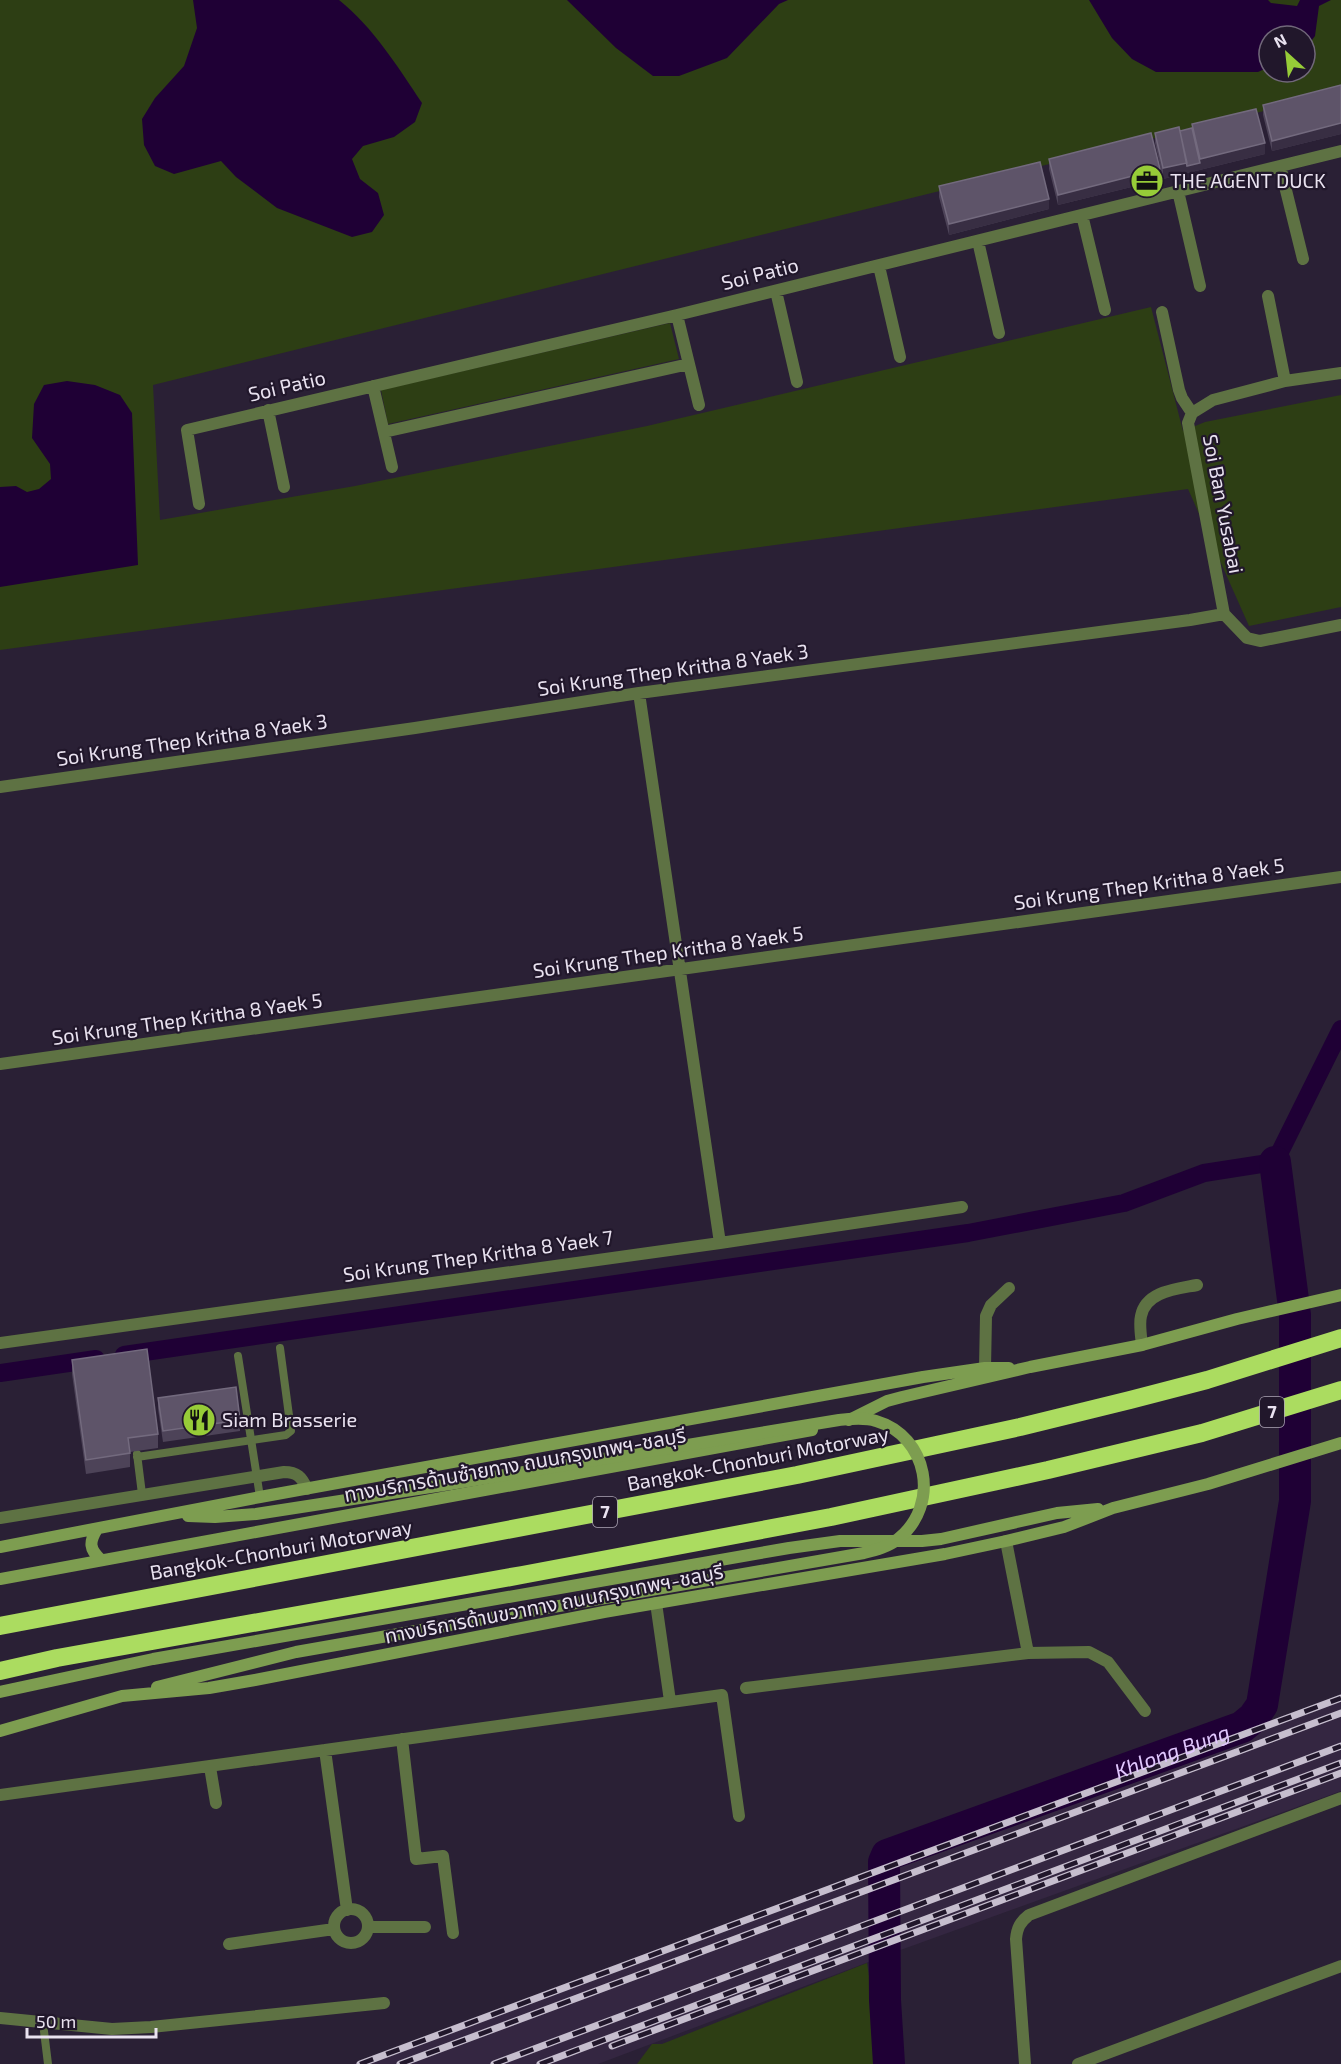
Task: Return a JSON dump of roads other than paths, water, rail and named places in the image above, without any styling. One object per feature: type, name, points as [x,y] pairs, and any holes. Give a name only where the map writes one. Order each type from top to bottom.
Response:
[{"type":"highway","name":"Bangkok-Chonburi Motorway","points":[[0,1626],[797,1475],[1020,1427],[1207,1380],[1341,1338]]},
{"type":"highway","name":"7","points":[[0,1671],[57,1658],[831,1517],[1048,1470],[1202,1433],[1341,1390]]},
{"type":"main road","name":"ทางบริการด้านซ้ายทาง ถนนกรุงเทพฯ-ชลบุรี","points":[[0,1579],[817,1429],[839,1424],[887,1401],[1030,1367],[1142,1345],[1237,1319],[1341,1295]]},
{"type":"main road","name":"ทางบริการด้านซ้ายทาง ถนนกรุงเทพฯ-ชลบุรี","points":[[0,1547],[260,1497],[923,1377],[985,1368],[1030,1367]]},
{"type":"main road","points":[[122,1696],[296,1652],[884,1548],[909,1528],[919,1510],[924,1477],[916,1453],[903,1435],[892,1427],[874,1420],[860,1418],[256,1514],[215,1517],[168,1515]]},
{"type":"main road","name":"ทางบริการด้านขวาทาง ถนนกรุงเทพฯ-ชลบุรี","points":[[0,1731],[122,1696],[209,1688],[255,1680],[656,1603],[934,1556],[1006,1541],[1064,1527],[1113,1508],[1208,1484],[1340,1444]]},
{"type":"main road","name":"ทางบริการด้านขวาทาง ถนนกรุงเทพฯ-ชลบุรี","points":[[0,1692],[153,1659],[789,1548],[840,1541],[922,1542],[1058,1513],[1113,1508]]},
{"type":"main road","points":[[97,1529],[90,1543],[94,1553],[101,1560]]},
{"type":"street","name":"Soi Patio","points":[[199,504],[187,430],[677,315],[1341,151]]},
{"type":"street","points":[[1280,166],[1303,259]]},
{"type":"street","points":[[1178,191],[1200,286]]},
{"type":"street","points":[[1082,215],[1106,310]]},
{"type":"street","points":[[978,241],[999,333]]},
{"type":"street","points":[[879,266],[900,357]]},
{"type":"street","points":[[776,291],[797,382]]},
{"type":"street","points":[[1268,296],[1285,381]]},
{"type":"street","points":[[1162,312],[1179,390],[1192,413]]},
{"type":"street","points":[[677,315],[699,405]]},
{"type":"street","points":[[384,432],[689,364]]},
{"type":"street","name":"Soi Ban Yusabai","points":[[1224,614],[1188,423],[1192,413],[1213,400],[1285,381],[1341,373]]},
{"type":"street","points":[[373,386],[392,467]]},
{"type":"street","points":[[268,410],[284,487]]},
{"type":"street","points":[[1224,614],[1247,638],[1260,641],[1341,625]]},
{"type":"street","name":"Soi Krung Thep Kritha 8 Yaek 3","points":[[0,787],[415,728],[639,693],[1224,614]]},
{"type":"street","points":[[639,693],[720,1243]]},
{"type":"street","name":"Soi Krung Thep Kritha 8 Yaek 5","points":[[0,1064],[1341,877]]},
{"type":"street","name":"Soi Krung Thep Kritha 8 Yaek 7","points":[[0,1343],[962,1208]]},
{"type":"street","points":[[1142,1345],[1141,1316],[1145,1305],[1151,1298],[1197,1285]]},
{"type":"street","points":[[985,1368],[986,1316],[992,1305],[1009,1288]]},
{"type":"street","points":[[0,1518],[292,1472],[303,1480],[307,1489]]},
{"type":"street","points":[[1006,1541],[1028,1653]]},
{"type":"street","points":[[656,1603],[670,1701]]},
{"type":"street","points":[[746,1688],[1028,1653],[1089,1652],[1108,1662],[1145,1711]]},
{"type":"street","points":[[0,1795],[722,1695],[739,1816]]},
{"type":"street","points":[[402,1739],[416,1859],[443,1856],[453,1933]]},
{"type":"street","points":[[326,1750],[347,1910]]},
{"type":"street","points":[[210,1767],[216,1803]]},
{"type":"street","points":[[1025,2064],[1016,1939],[1021,1922],[1029,1915],[1341,1798]]},
{"type":"street","points":[[347,1910],[362,1913],[368,1927],[361,1940],[355,1943],[341,1941],[334,1929],[335,1920],[340,1913],[347,1910]]},
{"type":"street","points":[[368,1927],[425,1927]]},
{"type":"street","points":[[229,1944],[334,1929]]},
{"type":"street","points":[[1078,2064],[1341,1966]]},
{"type":"street","points":[[0,2018],[112,2029],[384,2003]]},
{"type":"lane","points":[[137,1457],[279,1437],[291,1431],[280,1348]]},
{"type":"lane","points":[[238,1356],[260,1497]]},
{"type":"lane","points":[[136,1446],[142,1494]]},
{"type":"lane","points":[[43,2023],[48,2064]]},
{"type":"waterway","points":[[124,1355],[968,1233],[1124,1203],[1204,1173],[1275,1162],[1341,1029]]},
{"type":"waterway","name":"Khlong Bung","points":[[889,2064],[885,2000],[884,1862],[887,1855],[1242,1727],[1253,1718],[1262,1705],[1295,1501],[1295,1315],[1275,1162]]},
{"type":"waterway","points":[[0,1373],[96,1359]]},
{"type":"railway","points":[[360,2064],[1341,1698]]},
{"type":"railway","points":[[400,2064],[1341,1713]]},
{"type":"railway","points":[[494,2064],[1341,1746]]},
{"type":"railway","points":[[540,2064],[1341,1763]]},
{"type":"railway","points":[[612,2046],[1341,1773]]},
{"type":"place","name":"THE AGENT DUCK","points":[[1147,181]]},
{"type":"place","name":"Siam Brasserie","points":[[199,1420]]}]
